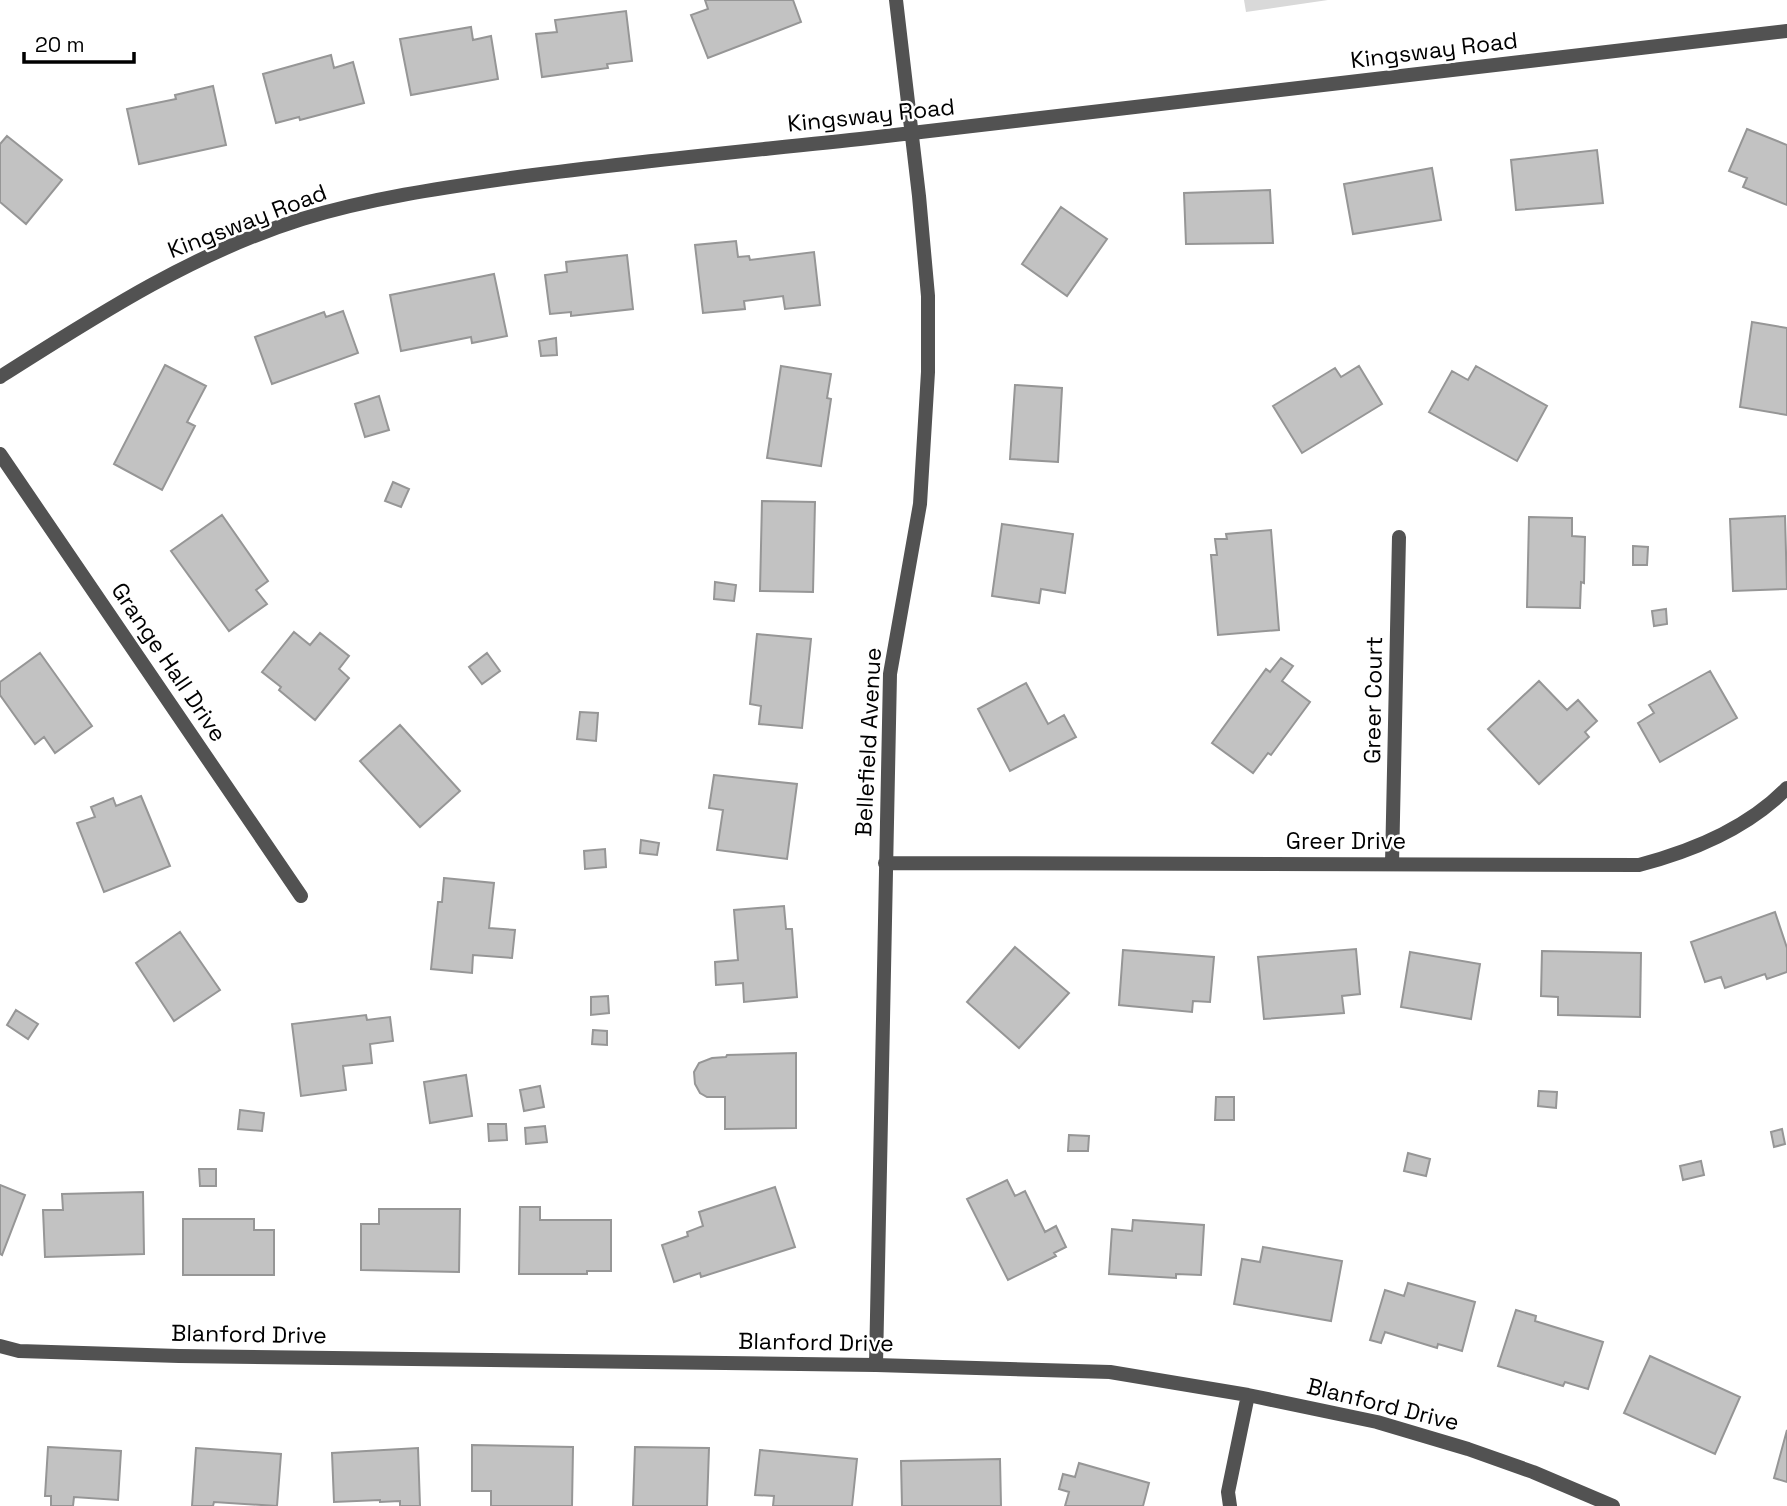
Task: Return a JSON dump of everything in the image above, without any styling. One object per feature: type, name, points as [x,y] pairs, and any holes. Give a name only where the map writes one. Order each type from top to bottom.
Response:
[{"type":"street","name":"Bellefield Avenue","points":[[876,1365],[890,674],[920,504],[928,372],[928,296],[896,0]]},
{"type":"street","name":"Kingsway Road","points":[[0,377],[91,319],[156,282],[226,248],[301,220],[376,200],[553,172],[1787,31]]},
{"type":"street","name":"Grange Hall Drive","points":[[0,454],[301,896]]},
{"type":"street","name":"Greer Court","points":[[1392,864],[1399,537]]},
{"type":"street","name":"Greer Drive","points":[[885,863],[1639,865],[1674,856],[1727,832],[1753,817],[1787,789]]},
{"type":"street","name":"Blanford Drive","points":[[0,1346],[19,1351],[179,1356],[876,1365],[1110,1372],[1248,1395],[1377,1422],[1533,1472],[1613,1506]]},
{"type":"street","points":[[1230,1506],[1228,1492],[1248,1395]]},
{"type":"shaded area","points":[[1244,0],[1328,0],[1246,12]]},
{"type":"building","points":[[705,0],[793,0],[801,22],[708,58],[691,15],[708,9]]},
{"type":"building","points":[[626,11],[632,61],[607,64],[608,68],[542,77],[536,34],[557,32],[555,20]]},
{"type":"building","points":[[471,27],[473,40],[491,36],[498,79],[411,95],[400,39]]},
{"type":"building","points":[[331,55],[334,68],[353,62],[364,103],[300,120],[299,117],[276,123],[263,74]]},
{"type":"building","points":[[213,86],[226,145],[139,164],[127,109],[176,99],[175,95]]},
{"type":"building","points":[[1747,129],[1787,145],[1787,205],[1743,187],[1747,178],[1729,171]]},
{"type":"building","points":[[7,136],[62,180],[26,224],[0,202],[0,144]]},
{"type":"building","points":[[1597,150],[1603,203],[1516,210],[1511,160]]},
{"type":"building","points":[[1432,168],[1441,220],[1353,234],[1344,184]]},
{"type":"building","points":[[1270,190],[1273,243],[1186,244],[1184,193]]},
{"type":"building","points":[[1061,207],[1107,239],[1067,296],[1022,264]]},
{"type":"building","points":[[736,241],[738,257],[749,256],[750,260],[814,252],[820,305],[785,309],[783,296],[744,301],[745,309],[703,313],[695,245]]},
{"type":"building","points":[[627,255],[633,309],[571,316],[571,312],[550,314],[545,275],[567,272],[566,262]]},
{"type":"building","points":[[494,274],[507,336],[472,343],[471,337],[401,351],[390,295]]},
{"type":"building","points":[[343,311],[358,353],[272,384],[255,337],[324,312],[326,317]]},
{"type":"building","points":[[1752,322],[1787,328],[1787,415],[1740,407]]},
{"type":"building","points":[[556,338],[557,355],[541,356],[539,341]]},
{"type":"building","points":[[165,365],[206,386],[187,422],[195,426],[162,490],[114,464]]},
{"type":"building","points":[[781,366],[831,374],[827,398],[831,399],[821,466],[767,458]]},
{"type":"building","points":[[1359,366],[1382,404],[1302,453],[1273,406],[1335,368],[1341,377]]},
{"type":"building","points":[[1476,366],[1547,406],[1517,461],[1429,412],[1452,371],[1468,380]]},
{"type":"building","points":[[1015,385],[1062,388],[1058,462],[1010,459]]},
{"type":"building","points":[[379,396],[389,430],[365,437],[355,404]]},
{"type":"building","points":[[393,482],[409,489],[401,507],[385,501]]},
{"type":"building","points":[[762,501],[815,502],[813,592],[760,591]]},
{"type":"building","points":[[222,515],[268,581],[256,590],[267,604],[229,631],[171,551]]},
{"type":"building","points":[[1785,516],[1787,589],[1733,591],[1730,519]]},
{"type":"building","points":[[1529,517],[1572,518],[1572,536],[1585,537],[1584,583],[1581,582],[1580,608],[1527,607]]},
{"type":"building","points":[[1002,524],[1073,534],[1065,593],[1041,589],[1039,603],[992,596]]},
{"type":"building","points":[[1271,530],[1279,630],[1218,635],[1211,555],[1217,555],[1215,539],[1227,539],[1226,534]]},
{"type":"building","points":[[1633,546],[1648,547],[1647,565],[1633,565]]},
{"type":"building","points":[[715,582],[736,585],[734,601],[714,599]]},
{"type":"building","points":[[1666,609],[1667,624],[1654,626],[1652,611]]},
{"type":"building","points":[[294,632],[310,645],[320,633],[349,656],[339,669],[349,678],[315,720],[262,672]]},
{"type":"building","points":[[757,634],[811,639],[802,728],[759,724],[761,706],[750,704]]},
{"type":"building","points":[[40,653],[92,726],[55,753],[44,737],[35,744],[0,695],[0,682]]},
{"type":"building","points":[[487,653],[500,671],[482,684],[469,667]]},
{"type":"building","points":[[1281,658],[1293,666],[1282,681],[1310,702],[1271,755],[1268,753],[1253,773],[1212,743],[1266,669],[1270,672]]},
{"type":"building","points":[[1710,671],[1737,718],[1660,762],[1638,723],[1654,713],[1649,705]]},
{"type":"building","points":[[1539,681],[1567,710],[1578,700],[1597,721],[1585,732],[1589,737],[1539,784],[1488,729]]},
{"type":"building","points":[[1026,683],[1048,724],[1064,715],[1076,737],[1010,771],[978,709]]},
{"type":"building","points":[[580,712],[598,713],[596,741],[577,739]]},
{"type":"building","points":[[400,725],[460,791],[420,827],[360,761]]},
{"type":"building","points":[[714,775],[797,784],[787,859],[717,850],[723,810],[709,808]]},
{"type":"building","points":[[141,796],[170,866],[104,892],[77,823],[95,817],[91,807],[113,798],[116,806]]},
{"type":"building","points":[[641,840],[659,843],[657,855],[640,853]]},
{"type":"building","points":[[605,849],[606,867],[585,869],[584,851]]},
{"type":"building","points":[[444,878],[494,883],[489,928],[515,930],[512,958],[473,955],[472,973],[431,969],[438,902],[442,902]]},
{"type":"building","points":[[784,906],[786,929],[792,929],[797,997],[744,1002],[743,983],[716,985],[715,962],[738,960],[734,910]]},
{"type":"building","points":[[1775,912],[1787,948],[1787,972],[1767,979],[1765,974],[1725,988],[1721,977],[1705,982],[1691,942]]},
{"type":"building","points":[[180,932],[220,990],[174,1021],[136,963]]},
{"type":"building","points":[[1015,947],[1069,993],[1019,1048],[967,1002]]},
{"type":"building","points":[[1356,949],[1360,994],[1342,996],[1344,1013],[1264,1019],[1258,957]]},
{"type":"building","points":[[1123,950],[1214,957],[1210,1002],[1193,1001],[1192,1012],[1119,1005]]},
{"type":"building","points":[[1542,951],[1641,953],[1640,1017],[1558,1015],[1558,997],[1541,996]]},
{"type":"building","points":[[1410,952],[1480,964],[1471,1019],[1401,1007]]},
{"type":"building","points":[[608,996],[609,1013],[591,1015],[591,997]]},
{"type":"building","points":[[16,1010],[38,1024],[28,1039],[7,1025]]},
{"type":"building","points":[[366,1015],[367,1020],[390,1017],[393,1041],[370,1044],[372,1063],[343,1066],[346,1090],[301,1096],[292,1024]]},
{"type":"building","points":[[593,1030],[607,1031],[607,1045],[592,1044]]},
{"type":"building","points":[[796,1053],[796,1128],[725,1129],[725,1097],[707,1097],[700,1093],[695,1084],[694,1072],[699,1063],[712,1058],[727,1055]]},
{"type":"building","points":[[466,1075],[472,1116],[430,1123],[424,1082]]},
{"type":"building","points":[[540,1086],[544,1107],[524,1111],[520,1090]]},
{"type":"building","points":[[1539,1091],[1557,1092],[1556,1108],[1538,1106]]},
{"type":"building","points":[[1216,1097],[1234,1097],[1234,1120],[1215,1120]]},
{"type":"building","points":[[240,1110],[264,1113],[262,1131],[238,1129]]},
{"type":"building","points":[[488,1124],[506,1124],[507,1140],[489,1141]]},
{"type":"building","points":[[545,1126],[547,1142],[526,1144],[525,1128]]},
{"type":"building","points":[[1782,1129],[1785,1144],[1774,1147],[1771,1132]]},
{"type":"building","points":[[1069,1135],[1089,1136],[1088,1151],[1068,1151]]},
{"type":"building","points":[[1408,1153],[1430,1159],[1426,1176],[1404,1171]]},
{"type":"building","points":[[1701,1161],[1704,1175],[1683,1180],[1680,1166]]},
{"type":"building","points":[[199,1169],[216,1169],[216,1186],[200,1186]]},
{"type":"building","points":[[1007,1180],[1015,1196],[1025,1191],[1045,1232],[1056,1226],[1066,1247],[1054,1253],[1056,1256],[1008,1280],[967,1199]]},
{"type":"building","points":[[0,1185],[25,1195],[2,1255],[0,1254]]},
{"type":"building","points":[[775,1187],[795,1247],[701,1277],[700,1273],[674,1282],[662,1245],[688,1236],[687,1232],[703,1226],[699,1212]]},
{"type":"building","points":[[143,1192],[144,1254],[45,1257],[43,1210],[63,1210],[62,1194]]},
{"type":"building","points":[[520,1207],[540,1207],[540,1220],[611,1220],[611,1271],[587,1271],[587,1274],[519,1274]]},
{"type":"building","points":[[379,1209],[460,1209],[459,1272],[361,1270],[361,1224],[379,1224]]},
{"type":"building","points":[[183,1219],[254,1219],[254,1230],[274,1230],[274,1275],[183,1275]]},
{"type":"building","points":[[1133,1220],[1204,1225],[1201,1275],[1176,1274],[1176,1278],[1109,1274],[1112,1229],[1132,1231]]},
{"type":"building","points":[[1263,1247],[1342,1261],[1331,1321],[1234,1304],[1242,1259],[1260,1262]]},
{"type":"building","points":[[1408,1283],[1475,1302],[1462,1351],[1438,1344],[1437,1348],[1385,1332],[1381,1343],[1370,1340],[1385,1290],[1404,1296]]},
{"type":"building","points":[[1516,1310],[1536,1316],[1535,1321],[1603,1342],[1588,1389],[1565,1382],[1563,1386],[1498,1366]]},
{"type":"building","points":[[1650,1356],[1740,1397],[1715,1454],[1624,1413]]},
{"type":"building","points":[[1787,1430],[1787,1482],[1774,1478]]},
{"type":"building","points":[[472,1445],[573,1447],[572,1506],[491,1506],[491,1491],[472,1491]]},
{"type":"building","points":[[48,1447],[121,1451],[118,1500],[74,1497],[73,1506],[51,1506],[51,1496],[45,1496]]},
{"type":"building","points":[[635,1447],[709,1448],[707,1506],[633,1506]]},
{"type":"building","points":[[196,1448],[281,1454],[277,1506],[214,1502],[213,1506],[192,1506]]},
{"type":"building","points":[[418,1448],[420,1506],[400,1506],[400,1501],[380,1500],[334,1502],[332,1453]]},
{"type":"building","points":[[760,1450],[857,1459],[852,1506],[773,1506],[774,1496],[755,1495]]},
{"type":"building","points":[[1000,1459],[1001,1506],[902,1506],[901,1461]]},
{"type":"building","points":[[1079,1463],[1149,1483],[1143,1506],[1065,1506],[1069,1492],[1059,1489],[1063,1474],[1075,1477]]}]
